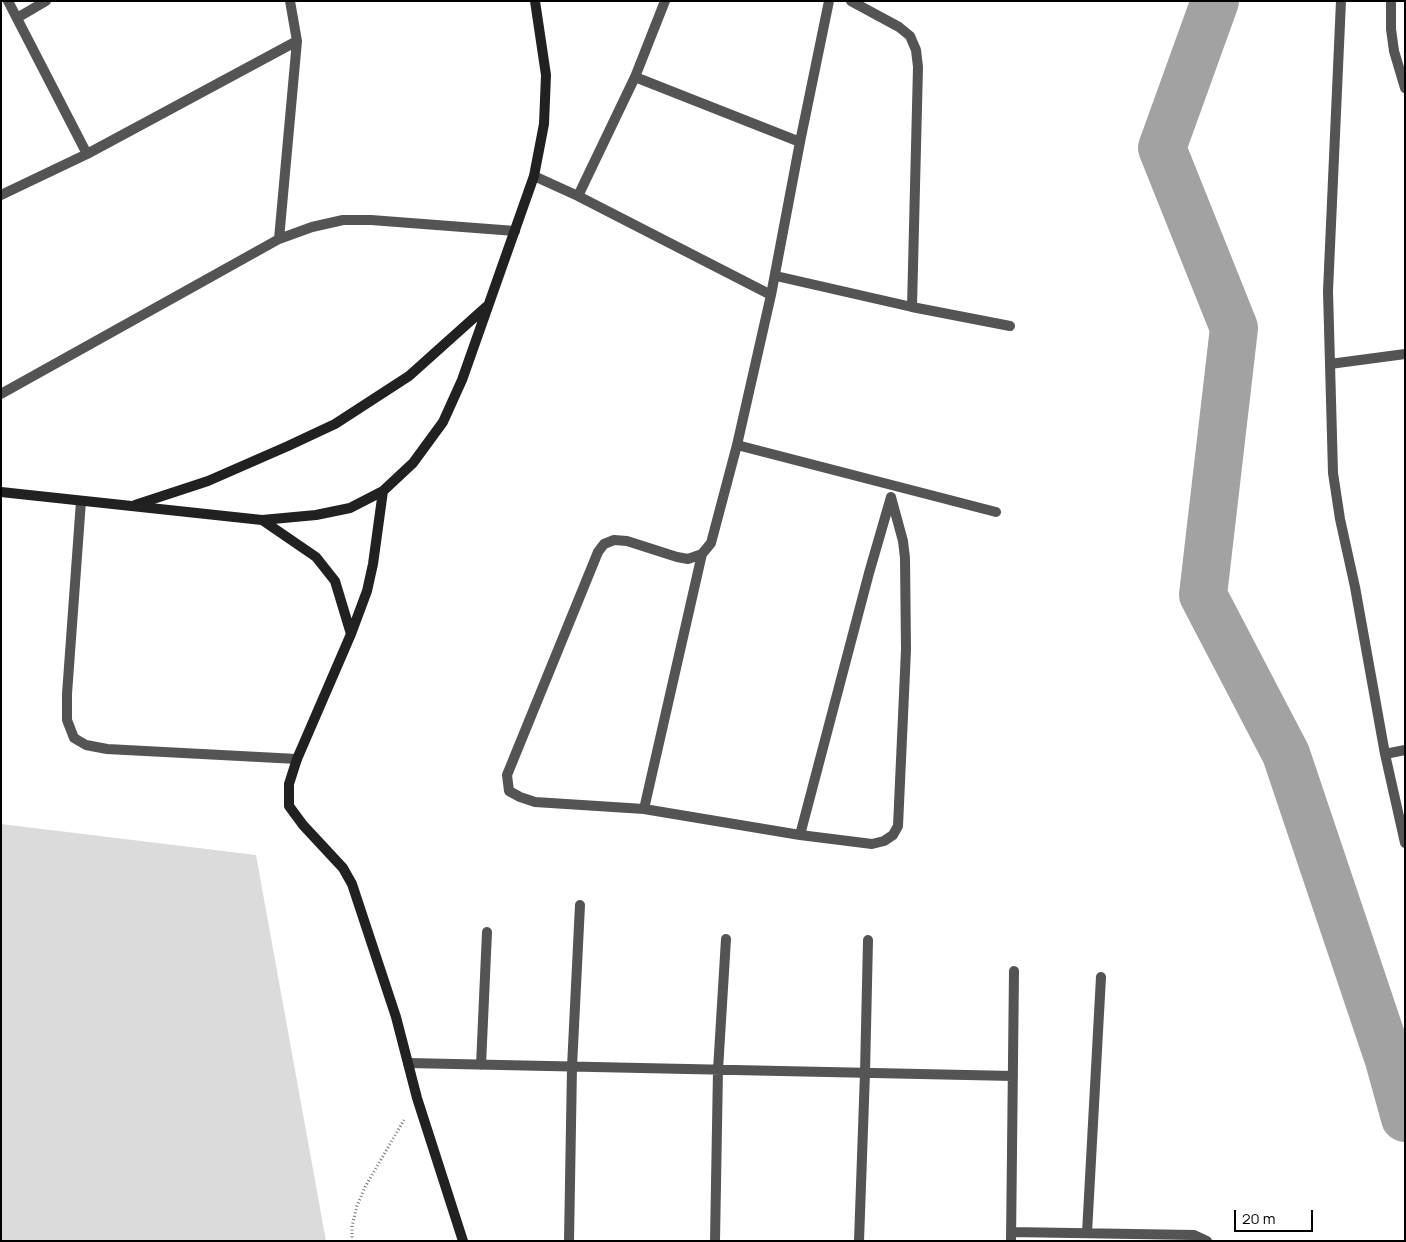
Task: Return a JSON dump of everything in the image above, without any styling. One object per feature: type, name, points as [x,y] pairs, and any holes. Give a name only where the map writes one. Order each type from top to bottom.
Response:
[{"type":"street","points":[[8,1],[87,154]]},
{"type":"street","points":[[17,18],[46,1]]},
{"type":"street","points":[[279,240],[297,41],[290,1]]},
{"type":"street","points":[[1,492],[262,520],[316,515],[350,508],[383,491],[412,463],[443,422],[462,380],[534,176],[544,124],[546,75],[535,1]]},
{"type":"street","points":[[578,196],[636,77],[665,1]]},
{"type":"street","points":[[644,809],[702,554],[711,543],[737,445],[776,276],[800,142],[829,1]]},
{"type":"street","points":[[850,1],[899,27],[910,36],[916,50],[918,67],[912,307]]},
{"type":"street","points":[[1340,1],[1328,291],[1333,473],[1340,519],[1405,843]]},
{"type":"street","points":[[1391,1],[1391,29],[1394,50],[1405,88]]},
{"type":"street","points":[[1,195],[87,154],[297,41]]},
{"type":"street","points":[[636,77],[800,142]]},
{"type":"street","points":[[534,176],[578,196],[771,295]]},
{"type":"street","points":[[1,394],[279,240],[312,227],[343,220],[371,220],[515,231]]},
{"type":"street","points":[[776,276],[912,307],[1010,326]]},
{"type":"street","points":[[131,506],[208,481],[335,424],[409,376],[487,306]]},
{"type":"street","points":[[1330,364],[1405,354]]},
{"type":"street","points":[[737,445],[996,512]]},
{"type":"street","points":[[800,834],[864,591],[891,497],[892,484]]},
{"type":"street","points":[[383,491],[373,564],[367,591],[351,634],[297,759],[289,784],[289,806],[303,825],[343,868],[352,884],[396,1017],[418,1098],[463,1241]]},
{"type":"street","points":[[702,554],[688,558],[677,557],[627,541],[614,540],[604,544],[598,552],[507,775],[509,791],[520,798],[535,802],[644,809],[872,844],[884,841],[893,834],[898,826],[906,650],[906,576],[903,541],[891,497]]},
{"type":"street","points":[[81,501],[67,694],[67,720],[74,738],[86,745],[107,749],[297,759]]},
{"type":"street","points":[[262,520],[316,557],[335,581],[351,634]]},
{"type":"street","points":[[1386,754],[1405,750]]},
{"type":"street","points":[[569,1241],[572,1067],[580,905]]},
{"type":"street","points":[[481,1065],[487,932]]},
{"type":"street","points":[[715,1241],[718,1070],[726,939]]},
{"type":"street","points":[[859,1241],[868,940]]},
{"type":"street","points":[[1014,970],[1011,1237],[1087,1233],[1194,1235],[1207,1241]]},
{"type":"street","points":[[1087,1233],[1101,977]]},
{"type":"street","points":[[408,1063],[1013,1076]]},
{"type":"path","points":[[352,1241],[352,1226],[357,1206],[365,1187],[418,1098]]},
{"type":"shaded area","points":[[1,824],[256,855],[326,1241],[1,1241]]},
{"type":"waterway","points":[[1215,1],[1162,148],[1234,328],[1203,595],[1286,754],[1389,1060],[1405,1118]]}]
